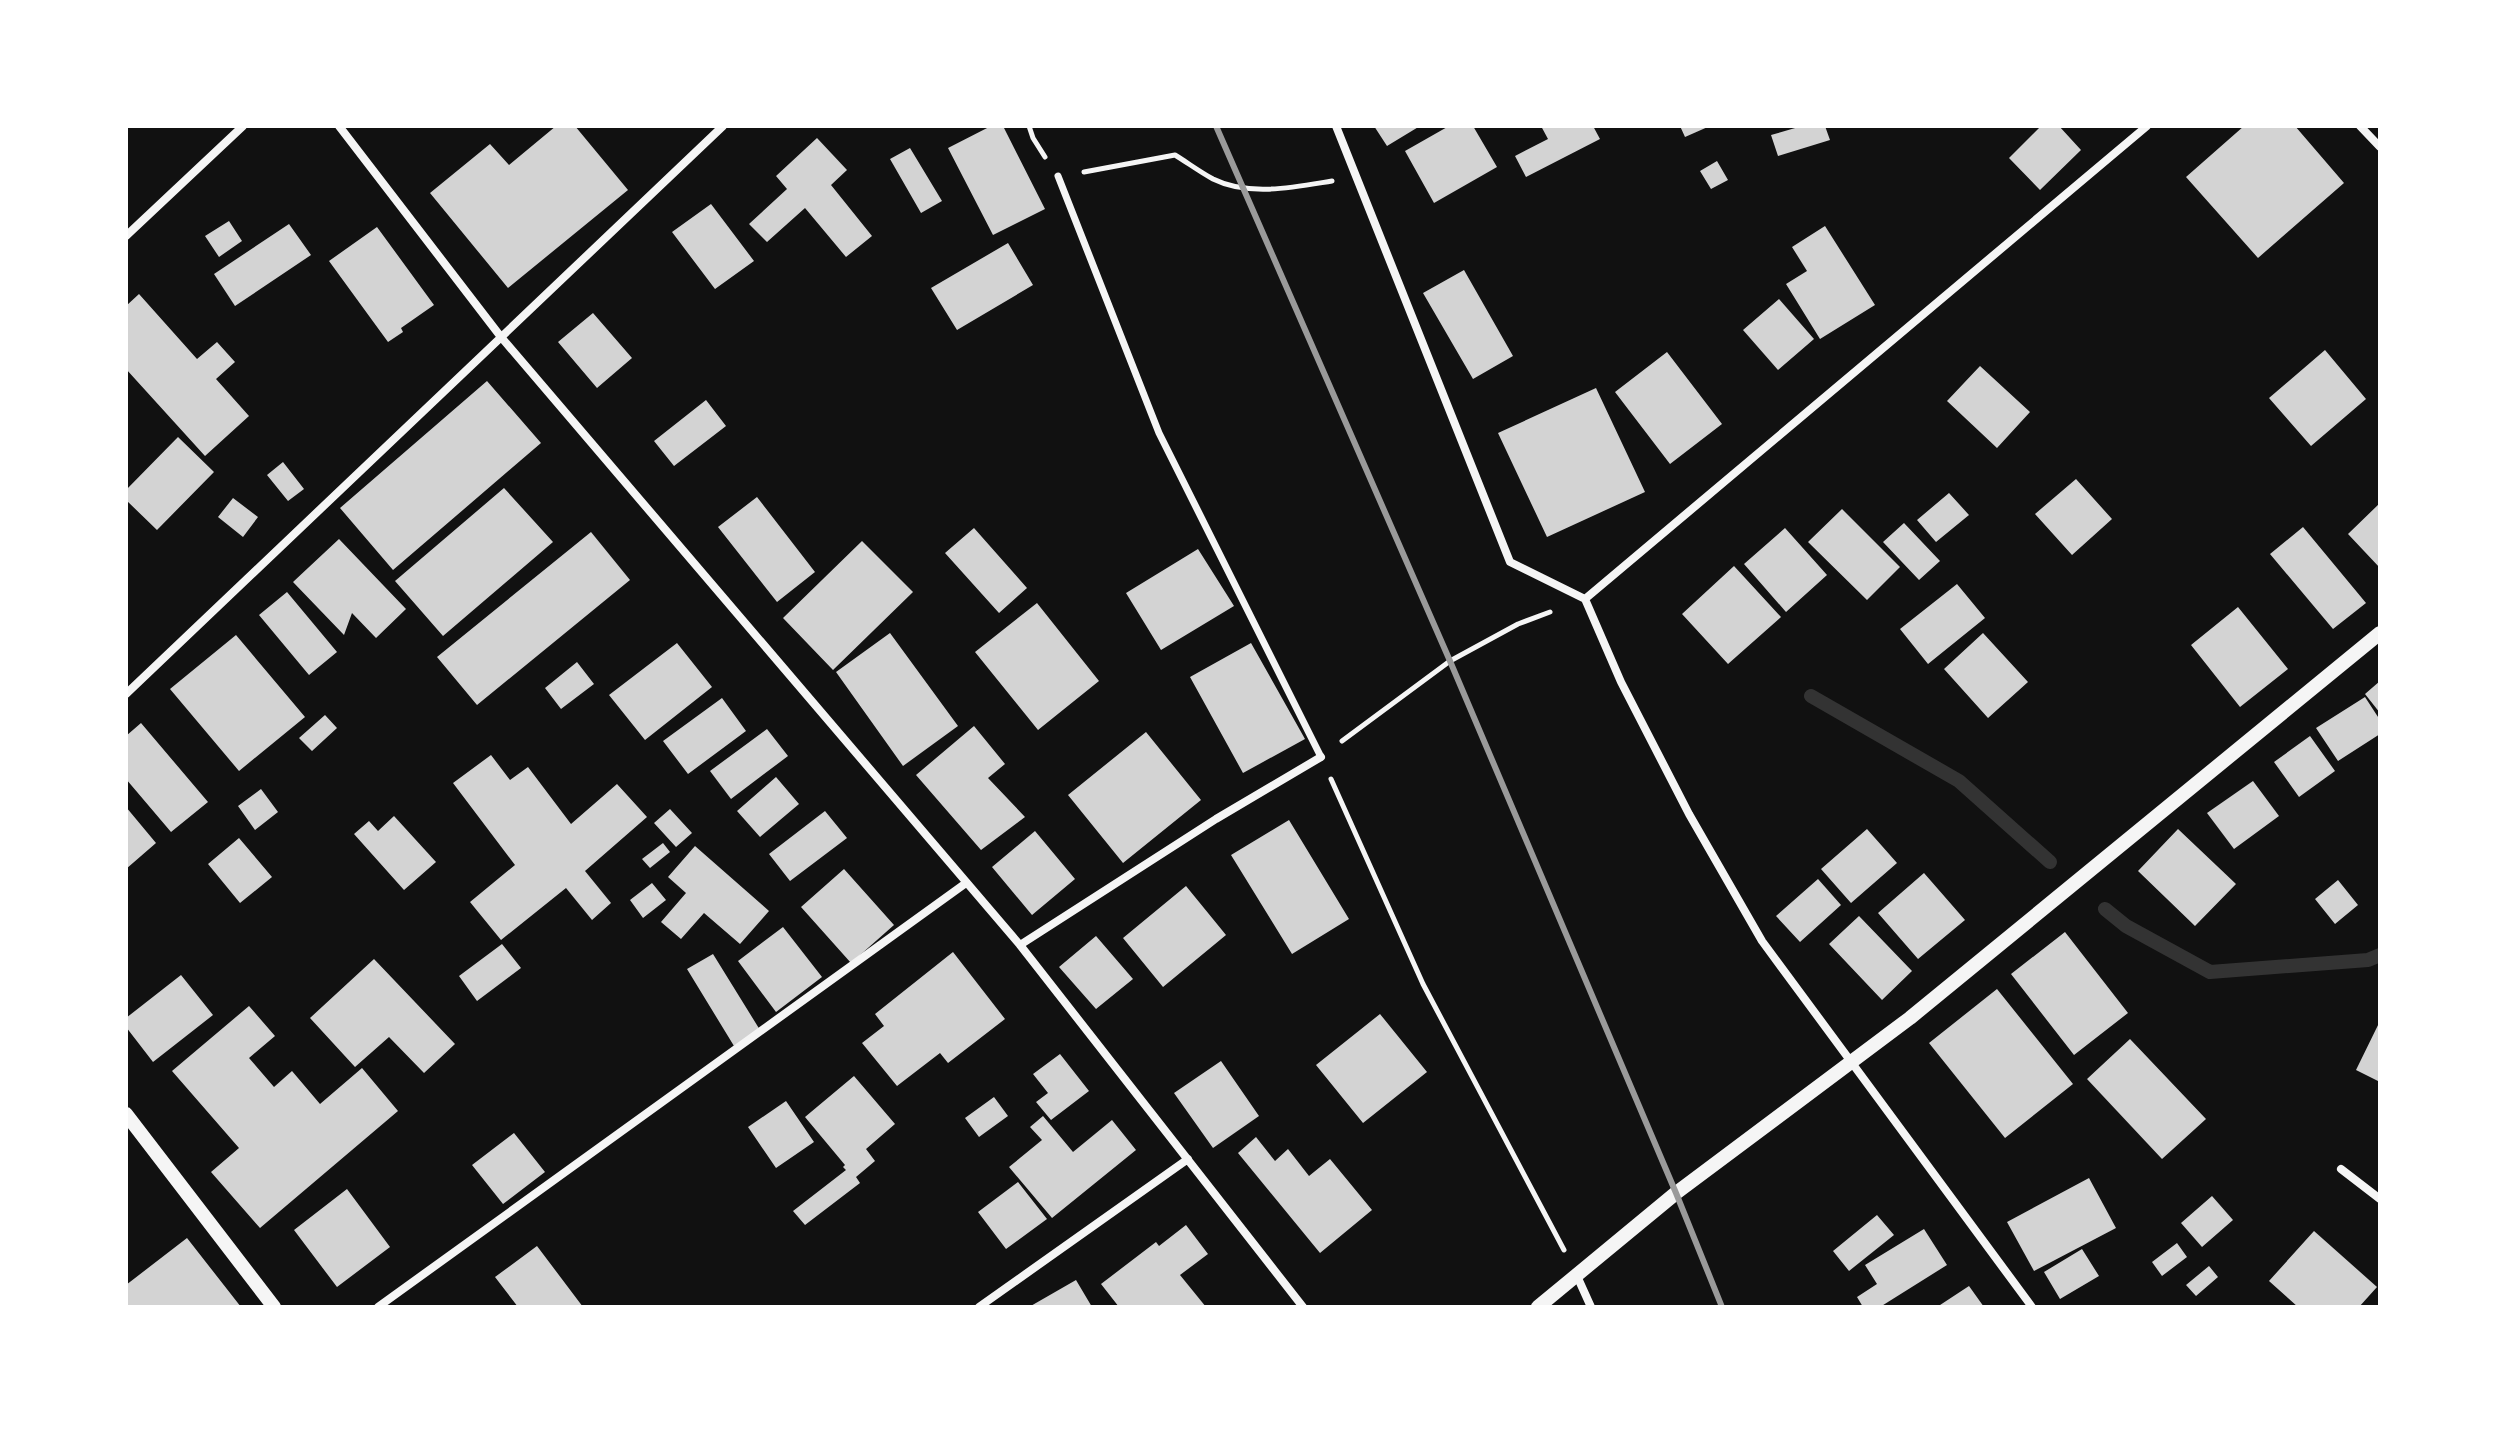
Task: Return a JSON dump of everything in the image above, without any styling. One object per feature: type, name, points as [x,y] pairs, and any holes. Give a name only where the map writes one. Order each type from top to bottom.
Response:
[{"type":"street","points":[[126,236],[243,126]]},
{"type":"street","points":[[339,126],[501,337],[1020,945],[1303,1307]]},
{"type":"street","points":[[126,694],[723,126]]},
{"type":"street","points":[[1336,126],[1510,562],[1585,599],[1621,682],[1703,839],[1762,941],[2032,1307]]},
{"type":"street","points":[[1585,599],[2147,126]]},
{"type":"street","points":[[2360,126],[2380,147]]},
{"type":"street","points":[[1020,945],[1216,819],[1321,757],[1159,433],[1058,176]]},
{"type":"street","points":[[1538,1307],[1676,1193],[1910,1018],[2380,633]]},
{"type":"street","points":[[378,1307],[966,883]]},
{"type":"street","points":[[126,1114],[274,1307]]},
{"type":"street","points":[[979,1307],[1188,1159]]},
{"type":"street","points":[[2341,1169],[2380,1199]]},
{"type":"street","points":[[1577,1276],[1591,1307]]},
{"type":"path","points":[[1029,126],[1033,138],[1058,176],[1175,155],[1215,180],[1245,188],[1273,188],[1355,178]]},
{"type":"path","points":[[1577,1276],[1423,984],[1321,757],[1450,661],[1518,624],[1585,599]]},
{"type":"building","points":[[556,126],[575,126],[628,190],[508,288],[430,193],[490,144],[509,165]]},
{"type":"building","points":[[991,126],[1003,126],[1045,209],[993,235],[948,148]]},
{"type":"building","points":[[1374,126],[1420,126],[1387,146]]},
{"type":"building","points":[[1449,126],[1473,126],[1497,167],[1434,203],[1405,151]]},
{"type":"building","points":[[1541,126],[1593,126],[1600,139],[1526,177],[1515,156],[1548,139]]},
{"type":"building","points":[[1680,126],[1710,126],[1685,137]]},
{"type":"building","points":[[1802,126],[1825,126],[1830,140],[1778,156],[1771,135]]},
{"type":"building","points":[[2041,126],[2059,126],[2081,150],[2040,190],[2009,158]]},
{"type":"building","points":[[2244,126],[2295,126],[2344,183],[2258,258],[2186,177]]},
{"type":"building","points":[[817,138],[847,170],[831,185],[872,236],[846,257],[805,208],[767,242],[749,224],[787,189],[776,176]]},
{"type":"building","points":[[910,148],[942,201],[921,213],[890,159]]},
{"type":"building","points":[[1717,161],[1728,180],[1711,189],[1700,171]]},
{"type":"building","points":[[711,204],[754,261],[715,289],[672,232]]},
{"type":"building","points":[[229,221],[242,241],[219,257],[205,236]]},
{"type":"building","points":[[289,224],[311,255],[235,306],[214,274]]},
{"type":"building","points":[[1825,226],[1875,305],[1820,339],[1786,284],[1807,271],[1792,247]]},
{"type":"building","points":[[377,227],[434,305],[401,328],[403,332],[388,342],[329,261]]},
{"type":"building","points":[[1008,243],[1033,285],[957,330],[931,288]]},
{"type":"building","points":[[1464,270],[1513,356],[1473,379],[1423,293]]},
{"type":"building","points":[[139,294],[197,359],[217,342],[235,362],[216,379],[249,416],[205,456],[126,369],[126,306]]},
{"type":"building","points":[[1779,299],[1814,339],[1778,370],[1743,330]]},
{"type":"building","points":[[593,313],[632,358],[597,388],[558,342]]},
{"type":"building","points":[[2325,350],[2366,399],[2311,446],[2269,398]]},
{"type":"building","points":[[1667,352],[1722,424],[1670,464],[1615,392]]},
{"type":"building","points":[[1980,366],[2030,412],[1997,448],[1947,401]]},
{"type":"building","points":[[487,381],[541,443],[393,570],[340,508]]},
{"type":"building","points":[[1596,388],[1645,492],[1547,537],[1498,433]]},
{"type":"building","points":[[706,400],[726,426],[674,466],[654,441]]},
{"type":"building","points":[[178,437],[214,472],[157,530],[126,500],[126,490]]},
{"type":"building","points":[[283,462],[304,489],[288,501],[267,475]]},
{"type":"building","points":[[2076,479],[2112,519],[2072,555],[2035,514]]},
{"type":"building","points":[[504,488],[553,542],[443,636],[395,581]]},
{"type":"building","points":[[1949,493],[1969,515],[1936,542],[1917,520]]},
{"type":"building","points":[[757,497],[815,572],[777,602],[718,527]]},
{"type":"building","points":[[233,498],[258,517],[243,537],[218,517]]},
{"type":"building","points":[[2380,503],[2380,568],[2348,534]]},
{"type":"building","points":[[1842,509],[1900,567],[1867,600],[1808,542]]},
{"type":"building","points":[[1904,523],[1940,561],[1919,580],[1883,542]]},
{"type":"building","points":[[2303,527],[2366,603],[2333,629],[2270,554]]},
{"type":"building","points":[[974,528],[1027,588],[999,613],[945,553]]},
{"type":"building","points":[[1785,528],[1827,575],[1786,612],[1744,564]]},
{"type":"building","points":[[591,532],[630,580],[477,705],[437,657]]},
{"type":"building","points":[[339,539],[406,609],[376,638],[352,613],[344,635],[293,582]]},
{"type":"building","points":[[862,541],[913,592],[833,670],[783,618]]},
{"type":"building","points":[[1198,549],[1234,606],[1161,650],[1126,593]]},
{"type":"building","points":[[1734,566],[1781,617],[1728,664],[1682,614]]},
{"type":"building","points":[[1957,584],[1985,618],[1928,664],[1900,629]]},
{"type":"building","points":[[287,592],[337,652],[309,675],[259,615]]},
{"type":"building","points":[[1037,603],[1099,681],[1038,730],[975,652]]},
{"type":"building","points":[[2238,607],[2288,669],[2240,707],[2191,645]]},
{"type":"building","points":[[890,633],[958,726],[903,766],[836,672]]},
{"type":"building","points":[[1983,633],[2028,682],[1988,718],[1944,669]]},
{"type":"building","points":[[236,635],[305,717],[239,771],[170,689]]},
{"type":"building","points":[[677,643],[712,687],[645,740],[609,695]]},
{"type":"building","points":[[1251,643],[1305,739],[1243,773],[1190,677]]},
{"type":"building","points":[[577,662],[594,684],[561,709],[545,688]]},
{"type":"building","points":[[2380,681],[2380,713],[2365,694]]},
{"type":"building","points":[[2365,697],[2380,720],[2380,734],[2338,761],[2316,728]]},
{"type":"building","points":[[722,698],[746,731],[688,774],[663,741]]},
{"type":"building","points":[[325,715],[337,728],[312,751],[299,738]]},
{"type":"building","points":[[141,723],[208,802],[171,832],[126,779],[126,736]]},
{"type":"building","points":[[974,726],[1005,764],[988,778],[1025,817],[981,850],[916,775]]},
{"type":"building","points":[[767,729],[788,756],[731,799],[710,771]]},
{"type":"building","points":[[1146,732],[1201,800],[1123,863],[1068,795]]},
{"type":"building","points":[[2310,736],[2335,771],[2299,797],[2274,762]]},
{"type":"building","points":[[491,755],[510,780],[528,767],[571,824],[617,784],[647,817],[585,871],[611,903],[592,920],[566,888],[501,940],[470,902],[515,865],[453,783]]},
{"type":"building","points":[[776,777],[799,804],[760,837],[737,811]]},
{"type":"building","points":[[2253,781],[2279,816],[2234,849],[2207,813]]},
{"type":"building","points":[[261,789],[278,812],[255,830],[238,806]]},
{"type":"building","points":[[126,807],[156,843],[126,869]]},
{"type":"building","points":[[670,809],[692,833],[676,847],[654,823]]},
{"type":"building","points":[[825,811],[847,838],[790,881],[769,854]]},
{"type":"building","points":[[394,816],[436,862],[404,890],[354,834],[369,821],[378,831]]},
{"type":"building","points":[[1289,820],[1349,919],[1292,954],[1231,855]]},
{"type":"building","points":[[1867,829],[1897,863],[1851,903],[1821,869]]},
{"type":"building","points":[[2178,829],[2236,884],[2195,926],[2138,871]]},
{"type":"building","points":[[1035,831],[1075,879],[1032,915],[992,867]]},
{"type":"building","points":[[239,838],[272,877],[240,903],[208,864]]},
{"type":"building","points":[[663,843],[670,852],[650,868],[642,859]]},
{"type":"building","points":[[695,846],[769,911],[740,944],[704,913],[681,939],[661,922],[686,893],[668,877]]},
{"type":"building","points":[[844,869],[894,925],[851,963],[801,907]]},
{"type":"building","points":[[1924,873],[1965,920],[1918,959],[1878,913]]},
{"type":"building","points":[[1818,879],[1841,905],[1800,942],[1776,916]]},
{"type":"building","points":[[2338,880],[2358,905],[2335,924],[2315,899]]},
{"type":"building","points":[[652,883],[666,900],[643,918],[630,900]]},
{"type":"building","points":[[1186,886],[1226,935],[1163,987],[1123,938]]},
{"type":"building","points":[[1859,916],[1912,971],[1882,1000],[1829,944]]},
{"type":"building","points":[[783,927],[822,977],[776,1012],[738,961]]},
{"type":"building","points":[[2065,932],[2128,1013],[2074,1055],[2011,974]]},
{"type":"building","points":[[1096,936],[1133,979],[1096,1009],[1059,967]]},
{"type":"building","points":[[502,944],[521,968],[477,1001],[459,976]]},
{"type":"building","points":[[953,952],[1005,1019],[948,1063],[940,1053],[897,1086],[862,1043],[884,1026],[875,1014]]},
{"type":"building","points":[[713,954],[760,1030],[734,1046],[687,969]]},
{"type":"building","points":[[374,959],[455,1044],[424,1073],[389,1037],[355,1067],[310,1018]]},
{"type":"building","points":[[181,975],[213,1015],[153,1062],[126,1027],[126,1018]]},
{"type":"building","points":[[1997,989],[2073,1084],[2005,1138],[1929,1043]]},
{"type":"building","points":[[249,1006],[275,1036],[249,1058],[274,1087],[292,1071],[320,1104],[362,1068],[398,1111],[260,1228],[211,1172],[239,1148],[172,1071]]},
{"type":"building","points":[[1380,1014],[1427,1072],[1363,1123],[1316,1065]]},
{"type":"building","points":[[2380,1021],[2380,1082],[2356,1070]]},
{"type":"building","points":[[2130,1039],[2206,1119],[2162,1159],[2087,1079]]},
{"type":"building","points":[[1060,1054],[1089,1091],[1051,1120],[1036,1102],[1048,1093],[1033,1074]]},
{"type":"building","points":[[1221,1061],[1259,1116],[1213,1148],[1174,1093]]},
{"type":"building","points":[[854,1076],[895,1124],[866,1149],[875,1161],[856,1177],[860,1183],[805,1225],[793,1211],[846,1170],[805,1117]]},
{"type":"building","points":[[994,1097],[1008,1116],[979,1137],[965,1118]]},
{"type":"building","points":[[786,1101],[814,1142],[776,1168],[748,1127]]},
{"type":"building","points":[[1043,1116],[1073,1152],[1112,1120],[1136,1150],[1052,1218],[1009,1167],[1042,1140],[1030,1127]]},
{"type":"building","points":[[514,1133],[545,1172],[503,1204],[472,1165]]},
{"type":"building","points":[[1256,1137],[1275,1161],[1288,1149],[1309,1176],[1330,1159],[1372,1210],[1320,1253],[1238,1153]]},
{"type":"building","points":[[2089,1178],[2116,1228],[2034,1271],[2007,1222]]},
{"type":"building","points":[[1018,1182],[1047,1219],[1006,1249],[978,1212]]},
{"type":"building","points":[[347,1189],[390,1247],[337,1287],[294,1230]]},
{"type":"building","points":[[2212,1196],[2233,1220],[2202,1247],[2181,1223]]},
{"type":"building","points":[[1877,1215],[1894,1235],[1849,1271],[1833,1251]]},
{"type":"building","points":[[1186,1225],[1208,1254],[1180,1275],[1206,1307],[1119,1307],[1101,1284],[1156,1242],[1159,1246]]},
{"type":"building","points":[[1924,1229],[1947,1265],[1880,1307],[1863,1307],[1857,1297],[1877,1284],[1865,1265]]},
{"type":"building","points":[[2314,1231],[2377,1287],[2359,1307],[2298,1307],[2269,1281]]},
{"type":"building","points":[[187,1238],[241,1307],[126,1307],[126,1285]]},
{"type":"building","points":[[2177,1243],[2187,1257],[2162,1276],[2152,1262]]},
{"type":"building","points":[[537,1246],[583,1307],[518,1307],[495,1277]]},
{"type":"building","points":[[2082,1249],[2099,1276],[2060,1299],[2044,1272]]},
{"type":"building","points":[[2209,1266],[2218,1277],[2196,1296],[2186,1285]]},
{"type":"building","points":[[1076,1280],[1092,1307],[1029,1307]]},
{"type":"building","points":[[1969,1286],[1984,1307],[1937,1307]]},
{"type":"waterway","points":[[1811,696],[1959,781],[2050,862]]},
{"type":"waterway","points":[[2105,909],[2126,926],[2210,972],[2368,960],[2380,955]]},
{"type":"railway","points":[[1216,126],[1450,661],[1722,1307]]}]
